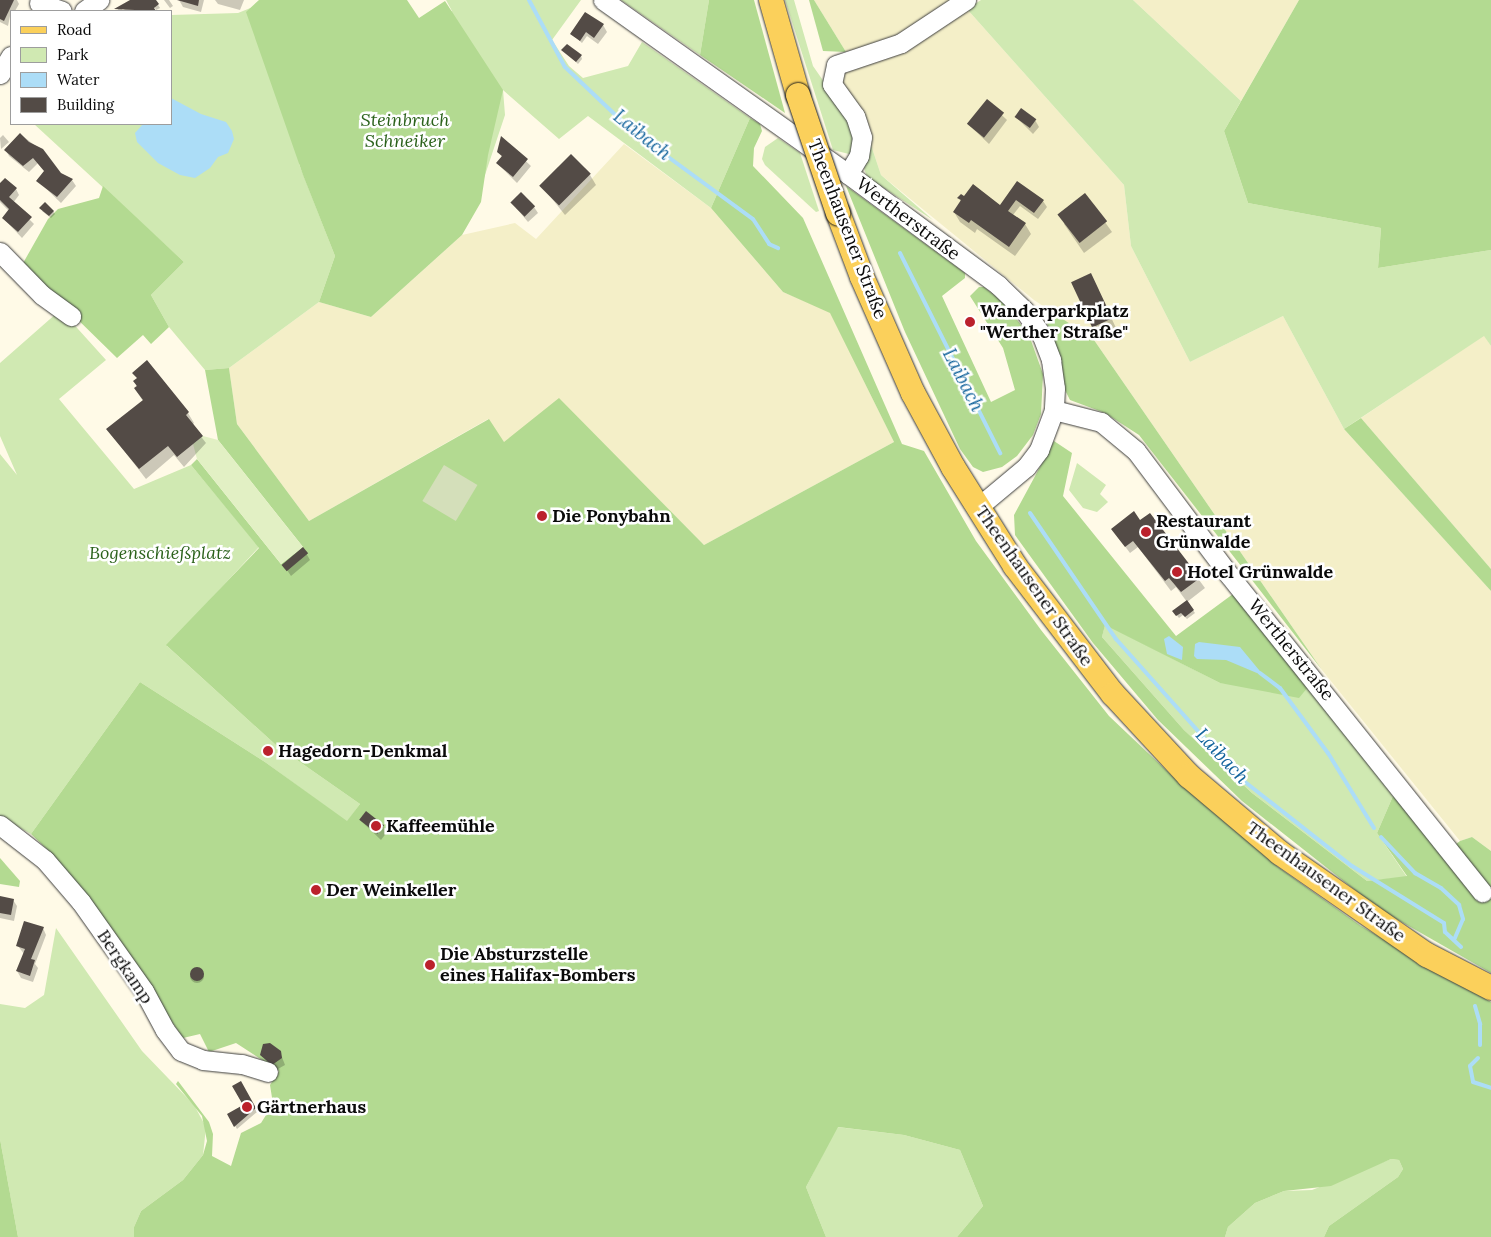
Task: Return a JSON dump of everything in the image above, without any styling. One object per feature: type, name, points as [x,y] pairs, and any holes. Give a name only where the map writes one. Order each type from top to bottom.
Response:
[{"type":"main road","name":"Theenhausener Straße","points":[[771,0],[798,95],[838,213],[913,393],[977,508],[1015,566],[1083,658],[1135,720],[1189,776],[1280,853],[1373,920],[1427,954],[1491,988]]},
{"type":"street","points":[[85,10],[100,0]]},
{"type":"street","name":"Wertherstraße","points":[[603,0],[848,174],[998,285],[1024,310],[1042,336],[1051,360],[1055,388],[1054,410],[1039,450],[1026,467],[994,497],[977,508]]},
{"type":"street","points":[[848,174],[860,156],[862,137],[855,116],[832,84],[836,65],[901,43],[966,0]]},
{"type":"street","points":[[38,5],[58,10]]},
{"type":"street","points":[[0,74],[10,58]]},
{"type":"street","points":[[0,252],[42,295],[71,316]]},
{"type":"street","name":"Wertherstraße","points":[[1054,410],[1101,422],[1136,450],[1229,575],[1469,875],[1483,878],[1486,889]]},
{"type":"street","name":"Bergkamp","points":[[0,826],[45,860],[80,902],[144,991],[165,1030],[181,1051],[203,1060],[242,1064],[268,1072]]},
{"type":"shaded area","points":[[814,0],[958,0],[893,42],[846,52]]},
{"type":"shaded area","points":[[1133,0],[1299,0],[1241,101]]},
{"type":"shaded area","points":[[967,9],[1124,185],[1131,246],[1190,362],[1283,316],[1344,429],[1491,591],[1491,851],[1472,837],[1460,841],[1322,670],[1094,340],[1034,300],[881,175],[870,142],[841,86],[844,70]]},
{"type":"shaded area","points":[[624,144],[711,208],[783,292],[830,312],[894,442],[704,545],[559,399],[504,443],[488,419],[309,521],[237,424],[229,368],[319,302],[371,317],[462,235],[515,223],[536,239]]},
{"type":"shaded area","points":[[1484,335],[1491,346],[1491,569],[1361,418]]},
{"type":"green space","name":"Steinbruch Schneiker","points":[[259,0],[407,0],[419,18],[445,1],[503,90],[488,155],[481,202],[462,235],[371,317],[319,302],[335,256],[303,175],[246,12]]},
{"type":"green space","points":[[270,0],[413,39],[452,11],[446,0],[581,0],[552,40],[569,66],[583,78],[628,66],[642,42],[750,118],[711,208],[588,116],[559,139],[503,90],[505,115],[479,193],[299,164],[335,256],[319,302],[229,368],[205,370],[169,327],[151,295],[184,262],[35,125],[172,125],[172,15],[238,13]]},
{"type":"green space","points":[[621,0],[709,0],[700,55]]},
{"type":"green space","points":[[709,0],[754,0],[785,113],[700,55]]},
{"type":"green space","points":[[785,0],[794,0],[813,66],[856,128],[854,151],[849,154],[833,150]]},
{"type":"green space","points":[[809,0],[814,0],[846,52],[823,51]]},
{"type":"green space","points":[[981,0],[1133,0],[1241,101],[1224,131],[1248,203],[1381,228],[1378,268],[1491,250],[1491,346],[1484,336],[1344,429],[1283,316],[1190,362],[1131,246],[1124,185],[967,9]]},
{"type":"green space","points":[[1299,0],[1491,0],[1491,250],[1378,268],[1381,228],[1248,203],[1224,131]]},
{"type":"green space","points":[[750,118],[760,124],[762,131],[754,148],[753,166],[803,218],[902,444],[924,451],[976,541],[1041,630],[1109,716],[1185,788],[1278,867],[1361,926],[1491,1002],[1491,1237],[1324,1237],[1329,1226],[1398,1177],[1403,1169],[1399,1160],[1391,1159],[1331,1186],[1284,1191],[1255,1203],[1228,1227],[1225,1237],[957,1237],[983,1206],[960,1150],[904,1135],[838,1127],[806,1187],[826,1237],[134,1237],[134,1227],[141,1211],[183,1180],[203,1155],[207,1141],[202,1116],[176,1084],[178,1081],[209,1122],[213,1134],[212,1156],[231,1166],[241,1133],[261,1123],[273,1104],[270,1085],[279,1071],[236,1043],[209,1052],[200,1034],[183,1038],[87,899],[51,853],[31,834],[140,682],[265,762],[347,821],[360,804],[277,746],[166,645],[259,548],[191,465],[197,459],[281,564],[303,547],[218,440],[205,370],[229,368],[237,424],[309,521],[489,419],[504,442],[559,398],[704,545],[894,442],[830,313],[783,292],[711,208]]},
{"type":"green space","points":[[778,138],[800,153],[819,211],[816,212],[765,165],[762,159],[765,147]]},
{"type":"green space","points":[[870,142],[881,175],[933,220],[867,177],[864,168]]},
{"type":"green space","points":[[103,186],[184,262],[151,295],[169,327],[151,344],[143,335],[117,358],[22,265],[48,219],[58,209],[99,198]]},
{"type":"green space","points":[[846,186],[965,273],[965,278],[942,296],[991,402],[1015,390],[1003,348],[970,296],[979,287],[984,287],[1003,302],[1029,335],[1043,374],[1041,414],[1033,435],[1017,456],[1002,467],[983,472],[973,467],[960,449],[905,332]]},
{"type":"green space","points":[[1045,307],[1094,340],[1322,670],[1139,435],[1105,413],[1070,400],[1064,388],[1058,351],[1048,328]]},
{"type":"green space","name":"Bogenschießplatz","points":[[58,312],[69,319],[106,360],[59,399],[134,489],[191,465],[259,547],[167,646],[277,746],[360,804],[347,822],[265,762],[140,682],[31,834],[0,817],[0,454],[17,475],[0,436],[0,363]]},
{"type":"green space","points":[[1361,418],[1491,569],[1491,591],[1344,429]]},
{"type":"green space","points":[[203,436],[218,440],[303,547],[281,564],[197,459],[193,444]]},
{"type":"green space","points":[[1054,441],[1072,453],[1063,496],[1176,636],[1233,594],[1308,687],[1299,698],[1220,683],[1105,625],[1102,637],[1184,730],[1252,793],[1367,881],[1407,876],[1377,833],[1393,796],[1443,854],[1460,841],[1472,837],[1491,851],[1491,973],[1379,909],[1242,801],[1158,720],[1093,643],[1015,535],[1014,515]]},
{"type":"green space","points":[[1077,463],[1106,485],[1100,494],[1108,502],[1097,512],[1083,508],[1069,490]]},
{"type":"green space","points":[[444,465],[477,485],[456,521],[422,501]]},
{"type":"green space","points":[[1105,624],[1220,683],[1308,687],[1393,796],[1377,833],[1407,877],[1367,881],[1252,793],[1184,730],[1102,637]]},
{"type":"green space","points":[[0,858],[20,881],[19,887],[0,884]]},
{"type":"green space","points":[[56,928],[142,1051],[194,1105],[206,1127],[203,1155],[183,1180],[141,1211],[134,1227],[134,1237],[18,1237],[0,1139],[0,1004],[25,1008],[44,995]]},
{"type":"green space","points":[[837,1127],[904,1135],[960,1150],[983,1206],[957,1237],[826,1237],[806,1187]]},
{"type":"green space","points":[[0,1139],[18,1237],[0,1237]]},
{"type":"green space","points":[[1391,1159],[1399,1160],[1403,1169],[1398,1177],[1329,1226],[1324,1237],[1225,1237],[1228,1227],[1255,1203],[1284,1191],[1312,1190]]},
{"type":"water","points":[[172,99],[201,114],[226,122],[232,131],[234,139],[228,153],[218,157],[210,168],[195,178],[180,175],[158,163],[137,142],[135,133],[142,125],[172,125]]},
{"type":"water","points":[[1169,636],[1183,647],[1182,660],[1167,654],[1164,639]]},
{"type":"water","points":[[1199,642],[1240,647],[1264,676],[1226,660],[1197,659],[1194,656],[1195,644]]},
{"type":"building","points":[[0,0],[14,0],[4,21],[0,19]]},
{"type":"building","points":[[130,0],[156,0],[159,4],[154,8],[155,10],[114,9]]},
{"type":"building","points":[[177,0],[199,0],[198,6]]},
{"type":"building","points":[[585,12],[604,24],[594,38],[586,32],[580,41],[570,34]]},
{"type":"building","points":[[567,44],[582,55],[576,62],[561,50]]},
{"type":"building","points":[[987,99],[1004,113],[984,138],[967,124]]},
{"type":"building","points":[[1021,108],[1036,119],[1030,128],[1015,117]]},
{"type":"building","points":[[20,133],[29,142],[43,149],[61,173],[73,179],[57,197],[36,181],[44,171],[33,158],[23,166],[4,150]]},
{"type":"building","points":[[501,136],[528,159],[513,177],[496,163],[502,156],[497,152]]},
{"type":"building","points":[[571,154],[591,174],[559,206],[539,186]]},
{"type":"building","points":[[5,178],[17,188],[9,197],[32,217],[18,232],[2,218],[9,209],[0,200],[0,183]]},
{"type":"building","points":[[1017,181],[1044,200],[1034,213],[1016,200],[1008,211],[1026,223],[1009,247],[971,220],[969,223],[953,212],[961,200],[957,198],[961,194],[964,196],[973,184],[1000,205]]},
{"type":"building","points":[[521,192],[535,206],[525,217],[510,203]]},
{"type":"building","points":[[1085,193],[1107,221],[1080,243],[1057,215]]},
{"type":"building","points":[[45,202],[54,211],[49,216],[39,208]]},
{"type":"building","points":[[1091,273],[1112,318],[1092,328],[1071,282]]},
{"type":"building","points":[[147,360],[189,412],[186,415],[203,436],[177,457],[168,446],[139,469],[106,429],[143,400],[134,388],[137,386],[133,381],[137,378],[132,373]]},
{"type":"building","points":[[1134,511],[1140,520],[1150,513],[1200,578],[1181,592],[1169,578],[1165,581],[1133,541],[1125,547],[1111,529]]},
{"type":"building","points":[[303,547],[308,553],[287,571],[282,565]]},
{"type":"building","points":[[1187,600],[1194,610],[1185,617],[1181,613],[1176,616],[1172,611]]},
{"type":"building","points":[[366,811],[384,825],[377,834],[359,820]]},
{"type":"building","points":[[0,896],[14,899],[11,915],[0,913]]},
{"type":"building","points":[[24,921],[44,927],[31,959],[35,960],[30,976],[16,971],[25,949],[16,946]]},
{"type":"building","points":[[197,967],[202,969],[204,974],[202,979],[197,981],[192,979],[190,974],[192,969]]},
{"type":"building","points":[[270,1043],[281,1051],[282,1058],[272,1065],[260,1055],[263,1044]]},
{"type":"building","name":"Gärtnerhaus","points":[[241,1081],[256,1108],[234,1127],[227,1114],[243,1105],[232,1086]]},
{"type":"waterway","name":"Laibach","points":[[529,0],[565,67],[630,129],[753,219],[769,244],[778,248]]},
{"type":"waterway","name":"Laibach","points":[[900,253],[1000,453]]},
{"type":"waterway","name":"Laibach","points":[[1030,513],[1116,639],[1240,778],[1352,866],[1444,923],[1445,932],[1461,947]]},
{"type":"waterway","points":[[1260,673],[1280,688],[1328,753],[1374,828]]},
{"type":"waterway","points":[[1381,837],[1415,873],[1441,888],[1459,905],[1463,919],[1455,938]]},
{"type":"waterway","name":"Laibach","points":[[1475,1006],[1480,1024],[1480,1045]]},
{"type":"waterway","name":"Laibach","points":[[1478,1058],[1470,1066],[1473,1082],[1491,1088]]},
{"type":"place","name":"Wanderparkplatz \"Werther Straße\"","points":[[970,322]]},
{"type":"place","name":"Die Ponybahn","points":[[542,516]]},
{"type":"place","name":"Restaurant Grünwalde","points":[[1146,532]]},
{"type":"place","name":"Hotel Grünwalde","points":[[1177,572]]},
{"type":"place","name":"Hagedorn-Denkmal","points":[[268,751]]},
{"type":"place","name":"Kaffeemühle","points":[[376,826]]},
{"type":"place","name":"Der Weinkeller","points":[[316,890]]},
{"type":"place","name":"Die Absturzstelle eines Halifax-Bombers","points":[[430,965]]},
{"type":"place","name":"Gärtnerhaus","points":[[247,1107]]}]
